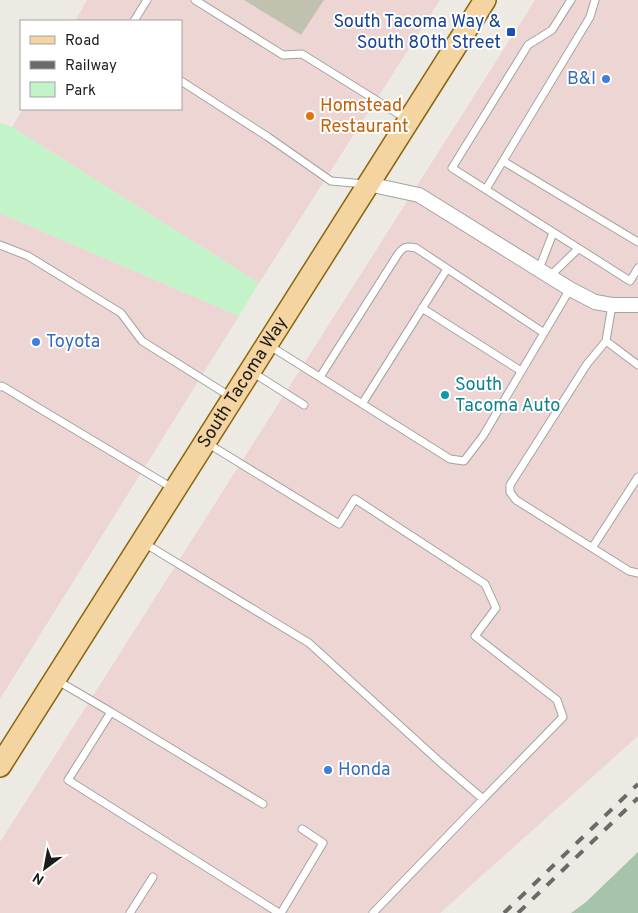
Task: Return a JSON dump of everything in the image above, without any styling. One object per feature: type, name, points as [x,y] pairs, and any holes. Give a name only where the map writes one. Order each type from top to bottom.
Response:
[{"type":"main road","name":"South Tacoma Way","points":[[5,755],[485,0]]},
{"type":"street","points":[[368,184],[419,195],[570,289],[595,302],[612,305],[638,305]]},
{"type":"lane","points":[[135,20],[147,0]]},
{"type":"lane","points":[[195,0],[283,55],[302,54],[408,120]]},
{"type":"lane","points":[[571,0],[552,30],[528,45],[452,168],[630,281],[638,268]]},
{"type":"lane","points":[[486,189],[590,17],[595,0]]},
{"type":"lane","points":[[182,82],[268,137],[330,181],[368,184]]},
{"type":"lane","points":[[503,161],[638,242]]},
{"type":"lane","points":[[544,272],[553,232]]},
{"type":"lane","points":[[0,245],[28,256],[121,313],[142,341],[232,398]]},
{"type":"lane","points":[[320,377],[403,247],[406,246],[416,248],[544,333]]},
{"type":"lane","points":[[544,272],[578,249]]},
{"type":"lane","points":[[362,404],[447,269]]},
{"type":"lane","points":[[266,343],[450,459],[464,461],[483,436],[570,289]]},
{"type":"lane","points":[[612,305],[606,341],[587,364],[510,485],[510,492],[516,500],[629,571],[638,573]]},
{"type":"lane","points":[[422,308],[521,371]]},
{"type":"lane","points":[[606,341],[638,365]]},
{"type":"lane","points":[[249,371],[304,405]]},
{"type":"lane","points":[[0,387],[2,386],[174,489]]},
{"type":"lane","points":[[204,442],[339,524],[355,499],[485,584],[496,608],[475,636],[557,700],[562,717],[373,913]]},
{"type":"lane","points":[[592,548],[638,477]]},
{"type":"lane","points":[[141,542],[309,643],[483,800]]},
{"type":"lane","points":[[55,679],[263,804]]},
{"type":"lane","points":[[111,712],[68,780],[280,913],[323,843],[302,829]]},
{"type":"lane","points":[[130,913],[153,877]]},
{"type":"shaded area","points":[[87,0],[244,0],[301,35],[324,0],[440,0],[259,283],[12,127],[22,110],[182,110],[182,20],[76,20]]},
{"type":"shaded area","points":[[244,0],[324,0],[301,35]]},
{"type":"shaded area","points":[[535,0],[638,0],[638,736],[440,913],[0,913],[0,842]]},
{"type":"shaded area","points":[[0,213],[239,316],[0,699]]},
{"type":"green space","points":[[0,123],[12,127],[259,283],[239,316],[0,213]]},
{"type":"green space","points":[[638,852],[638,913],[571,913],[586,902]]},
{"type":"railway","points":[[504,913],[638,784]]},
{"type":"railway","points":[[518,913],[638,798]]},
{"type":"place","name":"South Tacoma Way & South 80th Street","points":[[511,32]]},
{"type":"place","name":"B&I","points":[[606,79]]},
{"type":"place","name":"Homstead Restaurant","points":[[310,116]]},
{"type":"place","name":"Toyota","points":[[36,342]]},
{"type":"place","name":"South Tacoma Auto","points":[[445,395]]},
{"type":"place","name":"Honda","points":[[328,770]]}]
